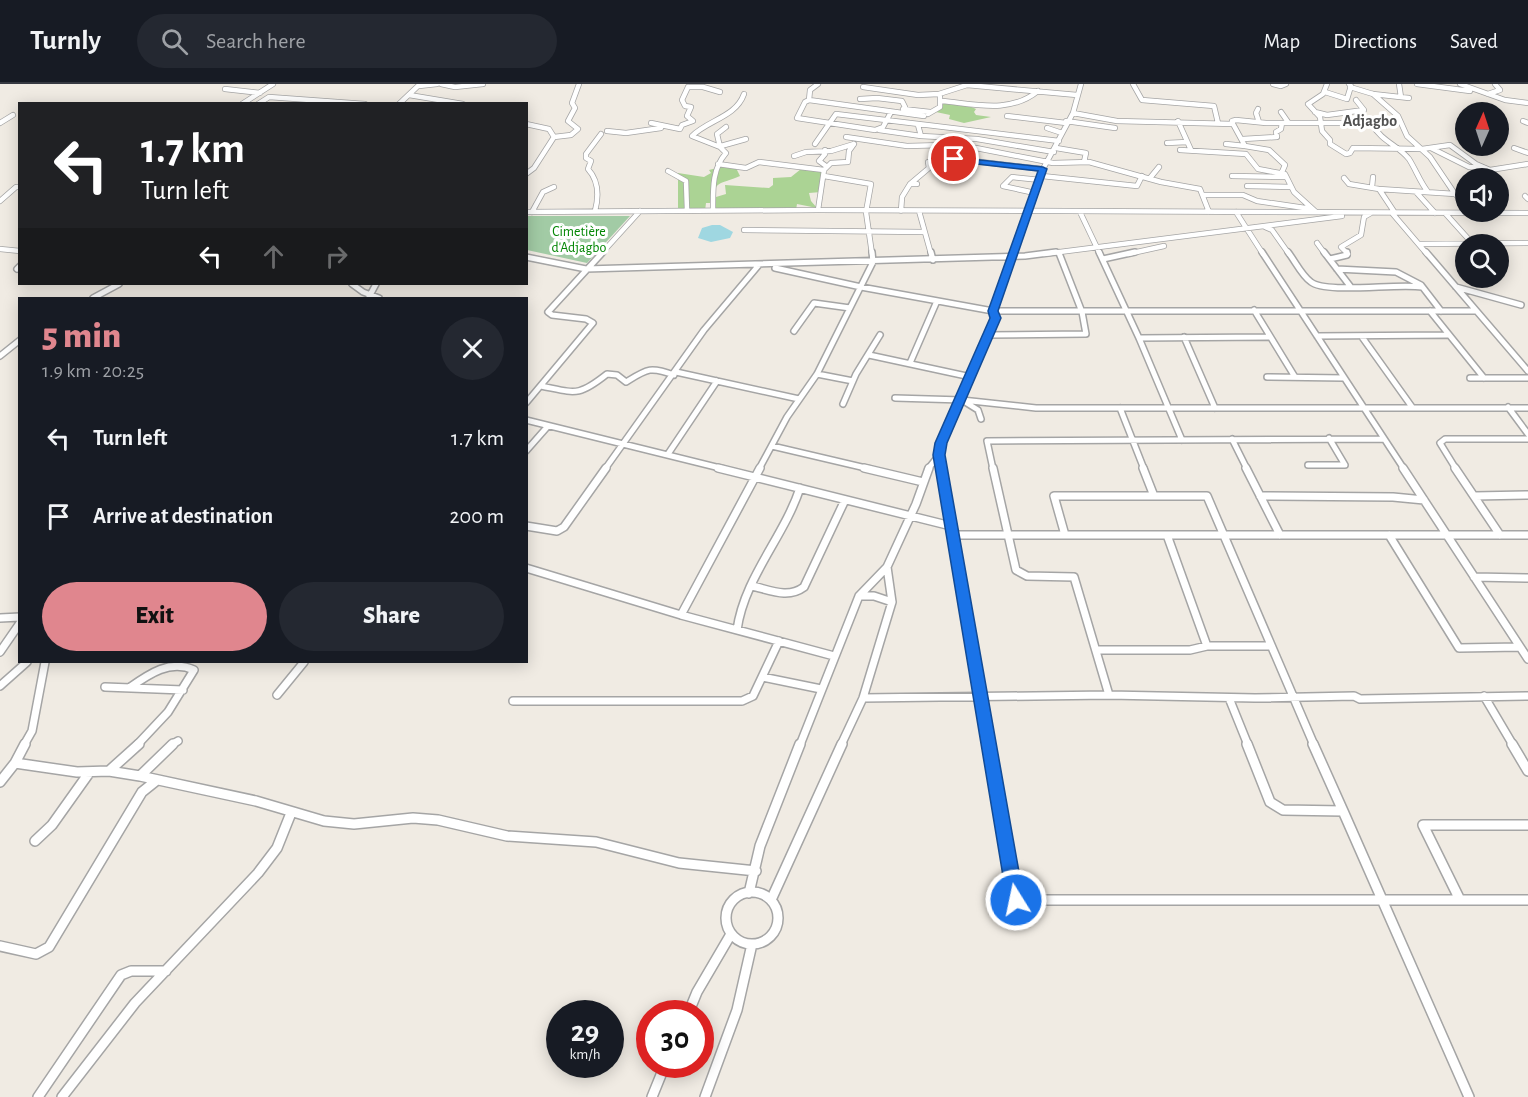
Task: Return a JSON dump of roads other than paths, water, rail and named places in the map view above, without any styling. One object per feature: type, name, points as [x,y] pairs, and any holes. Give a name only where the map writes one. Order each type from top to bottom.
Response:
[{"type":"street","points":[[245,102],[273,84]]},
{"type":"street","points":[[401,102],[419,85],[439,84],[458,87],[482,84]]},
{"type":"street","points":[[554,137],[571,135],[578,129],[568,122],[575,108],[572,103],[579,84]]},
{"type":"street","points":[[809,100],[810,90],[818,84]]},
{"type":"street","points":[[1081,84],[1073,113],[1066,122],[1035,193],[993,311],[996,318],[941,443],[939,455],[1016,900],[1528,900]]},
{"type":"street","points":[[1133,84],[1142,100],[1212,105],[1215,108],[1218,123]]},
{"type":"street","points":[[1274,84],[1281,86],[1286,84]]},
{"type":"street","points":[[1327,84],[1325,92],[1318,96],[1317,100],[1308,103],[1320,117],[1322,131],[1330,140],[1330,144],[1346,154],[1350,153],[1353,148],[1399,150],[1450,145],[1483,168]]},
{"type":"street","points":[[1399,84],[1401,97]]},
{"type":"street","points":[[1417,84],[1478,92],[1505,100],[1528,103]]},
{"type":"street","points":[[1460,84],[1478,92]]},
{"type":"street","points":[[1488,94],[1500,91],[1495,84]]},
{"type":"street","points":[[855,107],[860,99],[863,86],[895,93],[939,95],[963,85],[985,85],[1077,95]]},
{"type":"street","points":[[651,123],[680,129],[682,125],[693,121],[687,116],[691,107],[685,106],[680,98],[687,86],[703,87],[720,92]]},
{"type":"street","points":[[1347,99],[1350,86],[1374,95],[1409,98]]},
{"type":"street","points":[[225,89],[257,94]]},
{"type":"street","points":[[942,101],[1012,107],[1026,102],[1038,91]]},
{"type":"street","points":[[1325,92],[1356,100],[1374,95]]},
{"type":"street","points":[[245,95],[257,94]]},
{"type":"street","points":[[684,139],[733,110],[743,101],[744,94]]},
{"type":"street","points":[[409,95],[452,102]]},
{"type":"street","points":[[921,136],[919,124],[924,116],[940,107],[942,101],[939,95]]},
{"type":"street","points":[[1374,95],[1398,116],[1407,136],[1438,167],[1455,194]]},
{"type":"street","points":[[262,102],[270,98],[333,102]]},
{"type":"street","points":[[860,99],[902,101],[905,107],[903,109],[930,112]]},
{"type":"street","points":[[924,116],[809,100],[805,102],[797,118],[921,136],[977,139],[1086,153],[1084,162]]},
{"type":"street","points":[[1315,112],[1327,115],[1364,110],[1356,100]]},
{"type":"street","points":[[1258,110],[1256,113],[1259,122]]},
{"type":"street","points":[[879,130],[891,112]]},
{"type":"street","points":[[1281,112],[1288,122]]},
{"type":"street","points":[[1073,113],[1117,121],[1233,124]]},
{"type":"street","points":[[815,144],[836,114],[886,122],[1059,141]]},
{"type":"street","points":[[0,123],[13,115]]},
{"type":"street","points":[[1008,117],[1115,128]]},
{"type":"street","points":[[1233,124],[1234,120],[1282,123],[1319,121],[1371,123],[1378,135],[1408,158],[1419,182],[1428,192]]},
{"type":"street","points":[[1178,121],[1191,150]]},
{"type":"street","points":[[1243,139],[1277,137],[1276,132],[1281,129],[1282,123]]},
{"type":"street","points":[[528,124],[549,129],[553,132],[554,137]]},
{"type":"street","points":[[1233,124],[1245,146]]},
{"type":"street","points":[[607,131],[620,134],[667,127]]},
{"type":"street","points":[[713,210],[713,181],[718,164],[726,153],[720,146],[717,134],[726,127]]},
{"type":"street","points":[[1047,128],[1062,133]]},
{"type":"street","points":[[595,211],[598,189],[593,173],[588,169],[591,161],[586,158],[586,154],[601,135]]},
{"type":"street","points":[[692,136],[720,146],[746,139]]},
{"type":"street","points":[[528,172],[534,168],[554,137]]},
{"type":"street","points":[[846,137],[917,147],[945,145],[1050,161],[1084,162],[1108,166],[1197,188],[1203,195],[1209,212]]},
{"type":"street","points":[[1167,143],[1187,142]]},
{"type":"street","points":[[794,156],[807,150],[834,151],[841,146],[854,144],[849,151],[848,162],[831,163],[825,168],[818,210]]},
{"type":"street","points":[[1226,144],[1271,152],[1285,165],[1282,172]]},
{"type":"street","points":[[1431,148],[1469,167],[1483,168]]},
{"type":"street","points":[[1514,148],[1528,153]]},
{"type":"street","points":[[825,150],[824,156],[819,161],[825,168]]},
{"type":"street","points":[[1180,150],[1246,154],[1258,169],[1282,172],[1291,187],[1314,211]]},
{"type":"street","points":[[901,211],[902,199],[910,184],[929,168],[928,162],[964,160],[1042,175],[1137,186],[1142,176]]},
{"type":"street","points":[[718,164],[746,168],[759,162],[825,168]]},
{"type":"street","points":[[1509,168],[1528,164]]},
{"type":"street","points":[[1150,178],[1159,167]]},
{"type":"street","points":[[668,171],[686,181],[687,210]]},
{"type":"street","points":[[1035,193],[1003,186],[1010,177],[1042,175]]},
{"type":"street","points":[[681,615],[728,523],[799,399],[817,374],[873,262],[866,212],[872,184],[824,176]]},
{"type":"street","points":[[1232,176],[1286,177]]},
{"type":"street","points":[[1372,187],[1373,177]]},
{"type":"street","points":[[1344,178],[1349,184],[1379,189],[1455,194]]},
{"type":"street","points":[[910,184],[917,184]]},
{"type":"street","points":[[1247,186],[1291,187]]},
{"type":"street","points":[[529,212],[543,192],[554,187]]},
{"type":"street","points":[[0,201],[18,188]]},
{"type":"street","points":[[1379,189],[1393,213],[1455,286]]},
{"type":"street","points":[[1416,192],[1434,213]]},
{"type":"street","points":[[1203,195],[1243,195],[1257,201],[1314,211]]},
{"type":"street","points":[[529,212],[818,210],[1455,213]]},
{"type":"street","points":[[528,401],[593,323],[586,319],[552,315],[549,312],[640,211]]},
{"type":"street","points":[[920,212],[923,232],[933,260]]},
{"type":"street","points":[[1080,212],[1099,248],[1182,440]]},
{"type":"street","points":[[1236,212],[1528,659]]},
{"type":"street","points":[[528,257],[586,269],[760,266],[1014,256],[1059,253],[1264,226],[1272,228],[1368,213]]},
{"type":"street","points":[[1330,259],[1347,255],[1348,253],[1341,247],[1360,235],[1364,217],[1368,213]]},
{"type":"street","points":[[1445,213],[1464,234]]},
{"type":"street","points":[[1509,213],[1528,213]]},
{"type":"street","points":[[1272,228],[1311,283],[1320,286],[1372,288],[1384,284],[1422,287]]},
{"type":"street","points":[[744,230],[923,232]]},
{"type":"street","points":[[1317,243],[1350,286]]},
{"type":"street","points":[[1419,244],[1455,243]]},
{"type":"street","points":[[1509,243],[1528,243]]},
{"type":"street","points":[[1103,260],[1164,246]]},
{"type":"street","points":[[0,249],[18,250]]},
{"type":"street","points":[[987,335],[1081,336],[1087,332],[1082,312],[1059,253]]},
{"type":"street","points":[[760,266],[993,311],[1476,311]]},
{"type":"street","points":[[528,526],[560,530],[625,444],[704,330],[760,266]]},
{"type":"street","points":[[1337,270],[1393,271],[1414,280],[1441,311]]},
{"type":"street","points":[[95,297],[117,285]]},
{"type":"street","points":[[353,285],[369,297]]},
{"type":"street","points":[[1457,288],[1528,370]]},
{"type":"street","points":[[1460,288],[1521,305]]},
{"type":"street","points":[[910,363],[937,301]]},
{"type":"street","points":[[794,331],[814,303],[850,308]]},
{"type":"street","points":[[1254,310],[1296,377]]},
{"type":"street","points":[[1430,311],[1484,378]]},
{"type":"street","points":[[843,404],[853,381],[880,335]]},
{"type":"street","points":[[1317,336],[1448,335]]},
{"type":"street","points":[[1362,336],[1412,407]]},
{"type":"street","points":[[1184,337],[1215,408]]},
{"type":"street","points":[[1139,338],[1269,337]]},
{"type":"street","points":[[0,356],[18,342]]},
{"type":"street","points":[[869,355],[971,377]]},
{"type":"street","points":[[541,386],[577,393],[587,390],[607,374],[617,375],[626,382],[648,369],[656,368],[799,399]]},
{"type":"street","points":[[817,374],[853,381]]},
{"type":"street","points":[[1267,377],[1344,378]]},
{"type":"street","points":[[1470,378],[1528,378]]},
{"type":"street","points":[[668,454],[717,381]]},
{"type":"street","points":[[894,398],[961,400],[1019,407],[1528,408]]},
{"type":"street","points":[[961,400],[978,410],[981,419]]},
{"type":"street","points":[[1120,408],[1154,496]]},
{"type":"street","points":[[1508,408],[1528,434]]},
{"type":"street","points":[[528,421],[951,526]]},
{"type":"street","points":[[528,449],[548,426]]},
{"type":"street","points":[[1308,465],[1345,465],[1329,438]]},
{"type":"street","points":[[1232,439],[1280,535]]},
{"type":"street","points":[[1109,695],[1074,577],[1027,576],[1018,573],[987,441],[1384,439]]},
{"type":"street","points":[[1500,535],[1441,447],[1442,440],[1528,439]]},
{"type":"street","points":[[772,446],[923,482]]},
{"type":"street","points":[[749,892],[756,871],[760,846],[859,596],[887,567],[911,516],[929,467],[939,455]]},
{"type":"street","points":[[737,630],[740,608],[793,509],[800,488]]},
{"type":"street","points":[[1475,496],[1528,495]]},
{"type":"street","points":[[1065,535],[1054,496],[1207,496],[1270,646],[1469,1097]]},
{"type":"street","points":[[1260,496],[1393,497],[1424,500]]},
{"type":"street","points":[[752,586],[791,595],[800,592],[845,500]]},
{"type":"street","points":[[952,535],[1528,535]]},
{"type":"street","points":[[1167,535],[1207,646]]},
{"type":"street","points":[[1389,535],[1459,648],[1520,647]]},
{"type":"street","points":[[771,900],[862,698],[892,602],[887,567]]},
{"type":"street","points":[[528,569],[681,615],[834,656]]},
{"type":"street","points":[[1474,577],[1528,578]]},
{"type":"street","points":[[859,596],[874,596],[892,602]]},
{"type":"street","points":[[0,618],[18,616]]},
{"type":"street","points":[[0,652],[18,626]]},
{"type":"street","points":[[513,701],[742,700],[753,696],[779,641]]},
{"type":"street","points":[[1096,650],[1190,650],[1207,646],[1270,646]]},
{"type":"street","points":[[0,686],[26,663]]},
{"type":"street","points":[[0,782],[15,763],[32,731],[45,663]]},
{"type":"street","points":[[277,695],[303,663]]},
{"type":"street","points":[[110,771],[160,722],[183,690],[193,668],[157,669],[129,688]]},
{"type":"street","points":[[762,677],[821,690]]},
{"type":"street","points":[[105,687],[183,690]]},
{"type":"street","points":[[862,698],[1109,695],[1229,698],[1354,696],[1360,699],[1528,696]]},
{"type":"street","points":[[1484,696],[1528,771]]},
{"type":"street","points":[[1229,698],[1270,802],[1283,810],[1343,811]]},
{"type":"street","points":[[140,776],[171,745],[178,741]]},
{"type":"street","points":[[15,763],[89,773],[110,771],[140,776],[256,801],[324,821],[354,824],[413,818],[438,820],[507,836],[596,842],[680,863],[756,871]]},
{"type":"street","points":[[35,841],[59,815],[89,773]]},
{"type":"street","points":[[0,946],[36,954],[49,947],[142,792],[158,780]]},
{"type":"street","points":[[62,1097],[135,1003],[258,873],[277,848],[291,813]]},
{"type":"street","points":[[1460,900],[1423,825],[1528,825]]},
{"type":"street","points":[[749,892],[759,893],[771,900],[778,913],[777,928],[767,939],[752,944],[742,942],[731,934],[726,926],[726,910],[735,898],[749,892]]},
{"type":"street","points":[[694,1000],[731,934]]},
{"type":"street","points":[[705,1097],[737,1010],[752,944]]},
{"type":"street","points":[[38,1097],[121,975],[130,971],[166,971]]},
{"type":"street","points":[[651,1097],[659,1078]]},
{"type":"water","points":[[720,225],[733,232],[730,238],[711,242],[698,238],[702,228]]},
{"type":"district","name":"Adjagbo","points":[[1370,120]]},
{"type":"park label","name":"Cimetière d'Adjagbo","points":[[579,240]]}]
